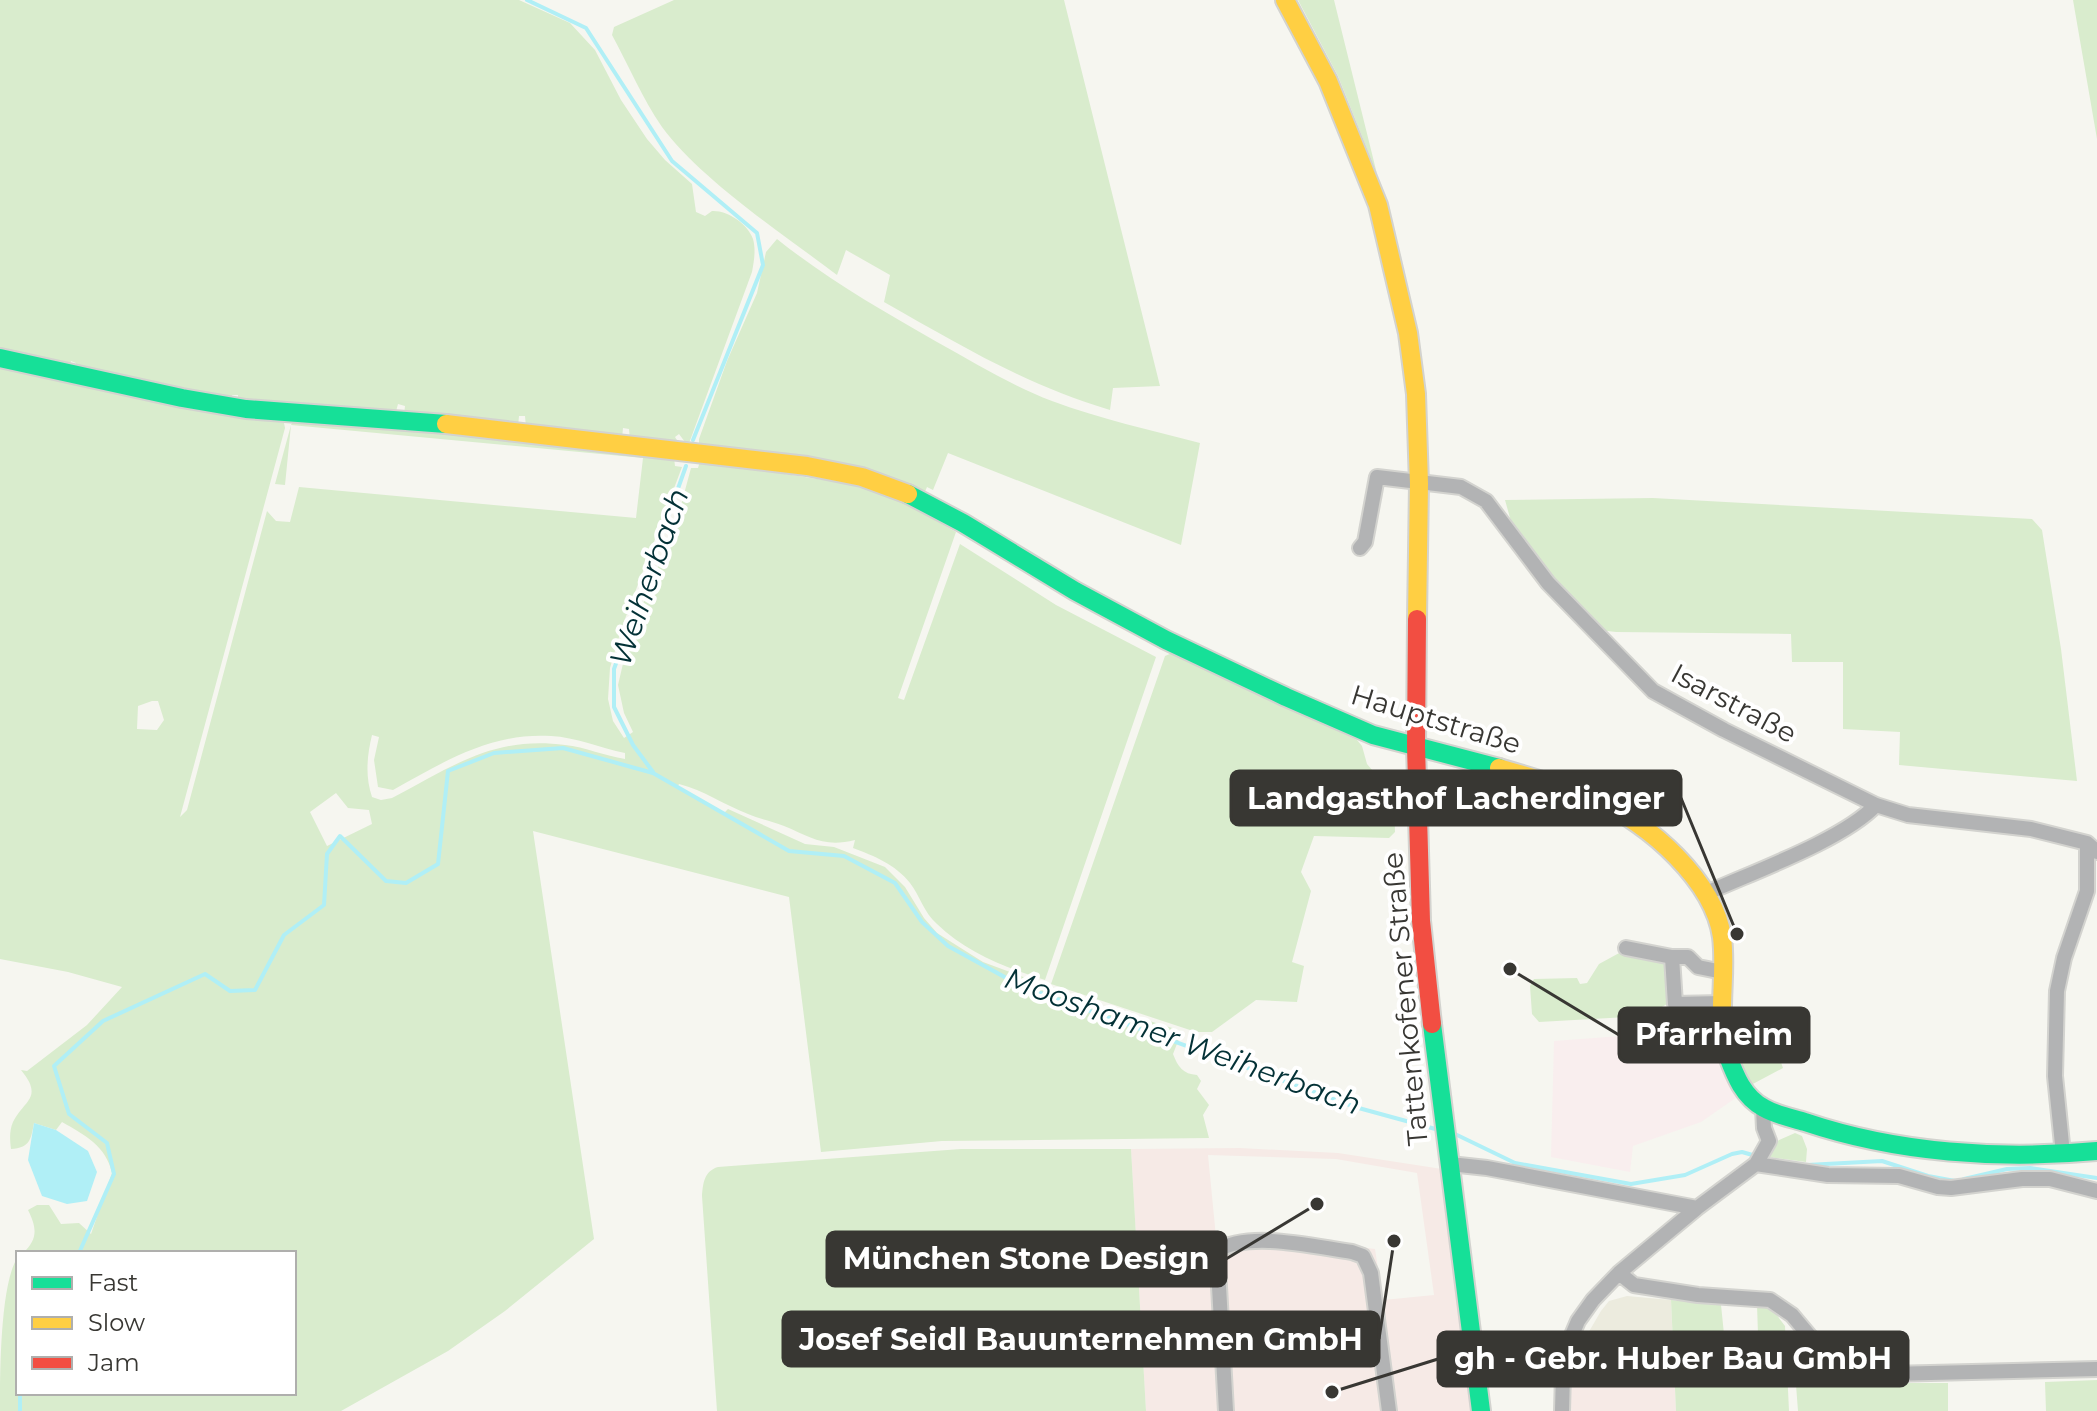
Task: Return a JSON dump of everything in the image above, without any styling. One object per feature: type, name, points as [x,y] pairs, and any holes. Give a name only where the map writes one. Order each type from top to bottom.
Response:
[{"type":"main road","name":"Tattenkofener Straße","points":[[1285,0],[1328,81],[1378,205],[1410,348],[1416,394],[1419,484],[1416,746],[1421,921],[1481,1411]]},
{"type":"main road","name":"Hauptstraße","points":[[0,358],[246,409],[494,428],[807,466],[862,477],[932,506],[1075,591],[1166,640],[1264,687],[1373,735],[1448,753],[1567,788],[1602,802],[1648,831],[1668,848],[1707,893],[1719,924],[1723,972],[1722,1025],[1730,1065],[1747,1095],[1763,1108],[1826,1129],[1917,1148],[2063,1154],[2097,1151]]},
{"type":"street","points":[[1360,548],[1365,542],[1377,477],[1419,484]]},
{"type":"street","name":"Isarstraße","points":[[1419,484],[1461,487],[1486,501],[1548,583],[1653,691],[1724,730],[1876,805],[1908,815],[2031,829],[2092,848]]},
{"type":"street","points":[[1707,893],[1801,851],[1864,818],[1876,805]]},
{"type":"street","points":[[2063,1154],[2055,1076],[2057,991],[2064,958],[2092,888],[2092,848]]},
{"type":"street","points":[[1626,948],[1688,957],[1698,967],[1723,972]]},
{"type":"street","points":[[1672,957],[1675,1004],[1722,1003]]},
{"type":"street","points":[[1761,1154],[1763,1108]]},
{"type":"street","points":[[1562,1411],[1567,1347],[1578,1321],[1593,1300],[1619,1273],[1761,1154],[1789,1118]]},
{"type":"street","points":[[1448,1154],[1487,1168],[1697,1208]]},
{"type":"street","points":[[1761,1154],[1828,1175],[1899,1176],[1951,1188],[2050,1179],[2097,1191]]},
{"type":"street","points":[[1226,1411],[1217,1251],[1236,1243],[1273,1241],[1363,1256],[1371,1273],[1389,1411]]},
{"type":"street","points":[[1619,1273],[1634,1285],[1698,1295],[1770,1300],[1792,1315],[1828,1358],[1857,1369],[1889,1374],[2097,1369]]},
{"type":"shaded area","points":[[1713,1029],[1737,1097],[1701,1122],[1633,1146],[1630,1172],[1551,1157],[1554,1041]]},
{"type":"shaded area","points":[[1240,1148],[1338,1153],[1442,1169],[1472,1411],[1146,1411],[1131,1149]],"holes":[[[1208,1155],[1336,1159],[1417,1173],[1434,1295],[1383,1300],[1375,1249],[1273,1236],[1216,1237]]]},
{"type":"shaded area","points":[[1627,1296],[1671,1300],[1674,1370],[1628,1373],[1627,1358],[1614,1359],[1613,1345],[1580,1347],[1609,1301]]},
{"type":"shaded area","points":[[1615,1370],[1616,1373],[1674,1370],[1676,1411],[1570,1411],[1571,1372]]},
{"type":"green space","points":[[0,0],[519,0],[570,23],[595,50],[621,100],[647,139],[692,184],[696,212],[705,216],[712,211],[730,215],[747,228],[753,239],[752,272],[688,446],[679,434],[675,437],[680,445],[630,440],[629,429],[623,428],[622,438],[526,427],[525,416],[519,416],[518,426],[404,415],[405,406],[398,404],[395,415],[238,403],[238,395],[232,395],[231,402],[75,370],[76,363],[71,361],[69,369],[0,352]]},
{"type":"green space","points":[[674,0],[1064,0],[1160,386],[1113,388],[1110,410],[1050,389],[994,363],[884,302],[890,275],[846,250],[837,275],[744,206],[698,167],[662,127],[612,35],[614,27]]},
{"type":"green space","points":[[1298,0],[1334,0],[1377,174],[1338,76]]},
{"type":"green space","points":[[2073,0],[2097,0],[2097,139]]},
{"type":"green space","points":[[777,239],[875,306],[1022,388],[1088,413],[1200,443],[1181,545],[948,453],[933,490],[927,487],[924,494],[699,447],[699,439],[727,361],[757,293],[766,252]]},
{"type":"green space","points":[[0,367],[284,423],[180,817],[187,810],[267,511],[276,521],[290,522],[299,487],[636,518],[643,458],[292,423],[415,429],[674,458],[675,466],[682,467],[622,627],[610,668],[608,699],[613,721],[624,738],[633,732],[624,713],[618,685],[629,638],[677,520],[691,468],[698,468],[700,461],[857,485],[894,497],[956,532],[898,698],[904,700],[960,544],[1056,605],[1156,657],[1045,980],[988,958],[961,943],[929,915],[904,876],[884,861],[853,848],[855,840],[835,843],[818,840],[752,816],[688,787],[679,784],[677,788],[723,814],[728,809],[805,844],[834,847],[885,867],[905,887],[937,933],[983,962],[1104,1007],[1182,1031],[1173,1054],[1182,1069],[1197,1075],[1201,1081],[1197,1089],[1209,1105],[1203,1115],[1209,1138],[942,1141],[821,1152],[789,897],[533,831],[594,1239],[505,1311],[448,1351],[341,1411],[0,1411],[4,1307],[16,1261],[16,1395],[296,1395],[296,1251],[25,1251],[34,1233],[28,1210],[37,1205],[49,1205],[61,1224],[79,1223],[91,1234],[112,1173],[100,1148],[62,1122],[56,1130],[34,1123],[28,1142],[11,1149],[12,1125],[31,1093],[28,1079],[21,1070],[27,1071],[87,1025],[122,987],[68,972],[0,959]],"holes":[[[158,701],[164,720],[157,730],[137,729],[138,706]],[[372,735],[379,737],[374,760],[378,787],[393,790],[469,751],[529,736],[579,740],[625,753],[625,759],[565,745],[517,745],[474,756],[392,798],[381,800],[372,797],[368,781]],[[336,793],[348,808],[369,810],[372,824],[327,846],[310,812]]]},
{"type":"green space","points":[[291,425],[285,485],[275,484]]},
{"type":"green space","points":[[1653,498],[2032,519],[2042,530],[2077,781],[1899,765],[1900,732],[1843,729],[1843,662],[1792,662],[1791,634],[1599,630],[1554,581],[1512,525],[1505,500]]},
{"type":"green space","points":[[1172,653],[1357,740],[1367,764],[1394,796],[1395,832],[1389,838],[1314,836],[1301,872],[1311,891],[1292,962],[1304,966],[1297,1002],[1256,1000],[1212,1032],[1196,1032],[1051,984],[1165,656]]},
{"type":"green space","points":[[1621,952],[1668,959],[1671,1002],[1645,1016],[1539,1022],[1532,1014],[1530,986],[1534,979],[1577,978],[1580,984],[1587,983],[1599,964]]},
{"type":"green space","points":[[1755,1050],[1777,1051],[1783,1068],[1749,1086],[1740,1057]]},
{"type":"green space","points":[[1795,1133],[1802,1136],[1807,1149],[1806,1162],[1769,1157],[1777,1141]]},
{"type":"green space","points":[[961,1149],[1131,1149],[1146,1411],[717,1411],[702,1196],[707,1175],[718,1167]]},
{"type":"green space","points":[[1671,1300],[1721,1305],[1724,1334],[1758,1334],[1757,1305],[1773,1310],[1785,1326],[1789,1411],[1676,1411]]},
{"type":"green space","points":[[1801,1374],[1890,1383],[1948,1383],[1948,1411],[1798,1411],[1796,1385]]},
{"type":"green space","points":[[2097,1380],[2097,1411],[2046,1411],[2045,1382]]},
{"type":"water","points":[[34,1123],[56,1130],[88,1151],[97,1172],[87,1201],[67,1204],[42,1196],[28,1160]]},
{"type":"waterway","name":"Weiherbach","points":[[527,0],[586,28],[672,161],[757,233],[763,265],[693,440]]},
{"type":"waterway","name":"Weiherbach","points":[[653,772],[633,745],[614,707],[614,669],[686,466]]},
{"type":"waterway","name":"Mooshamer Weiherbach","points":[[80,1251],[114,1174],[107,1143],[69,1114],[54,1066],[103,1021],[205,974],[230,991],[255,990],[284,935],[324,905],[327,854],[340,836],[386,881],[406,883],[438,864],[448,771],[494,753],[563,748],[653,773],[789,851],[844,856],[895,883],[922,922],[948,946],[1021,986],[1355,1107],[1439,1130]]},
{"type":"waterway","name":"Mooshamer Weiherbach","points":[[1455,1134],[1515,1163],[1631,1184],[1685,1175],[1732,1154],[1742,1152],[1756,1156]]},
{"type":"waterway","name":"Mooshamer Weiherbach","points":[[1807,1165],[1882,1161],[1955,1181]]},
{"type":"waterway","name":"Mooshamer Weiherbach","points":[[1964,1179],[2007,1169],[2030,1168],[2097,1178]]},
{"type":"waterway","name":"Mooshamer Weiherbach","points":[[20,1395],[20,1411]]},
{"type":"traffic: fast","points":[[0,358],[246,409],[446,424]]},
{"type":"traffic: fast","points":[[908,494],[1166,640],[1286,697],[1373,735],[1499,768]]},
{"type":"traffic: fast","points":[[1432,1024],[1481,1411]]},
{"type":"traffic: fast","points":[[1727,1054],[1741,1085],[1757,1103],[1779,1114],[1840,1133],[1949,1152],[2023,1155],[2097,1151]]},
{"type":"traffic: slow","points":[[1285,0],[1328,81],[1378,205],[1408,333],[1416,394],[1419,484],[1417,619]]},
{"type":"traffic: slow","points":[[446,424],[807,466],[862,477],[908,494]]},
{"type":"traffic: slow","points":[[1499,768],[1574,791],[1618,811],[1658,839],[1693,875],[1716,916],[1722,937],[1722,1025],[1727,1054]]},
{"type":"traffic: jam","points":[[1417,619],[1416,746],[1421,921],[1432,1024]]},
{"type":"place","name":"Landgasthof Lacherdinger","points":[[1737,934]]},
{"type":"place","name":"Pfarrheim","points":[[1510,969]]},
{"type":"place","name":"München Stone Design","points":[[1317,1204]]},
{"type":"place","name":"Josef Seidl Bauunternehmen GmbH","points":[[1394,1241]]},
{"type":"place","name":"gh - Gebr. Huber Bau GmbH","points":[[1332,1392]]}]
